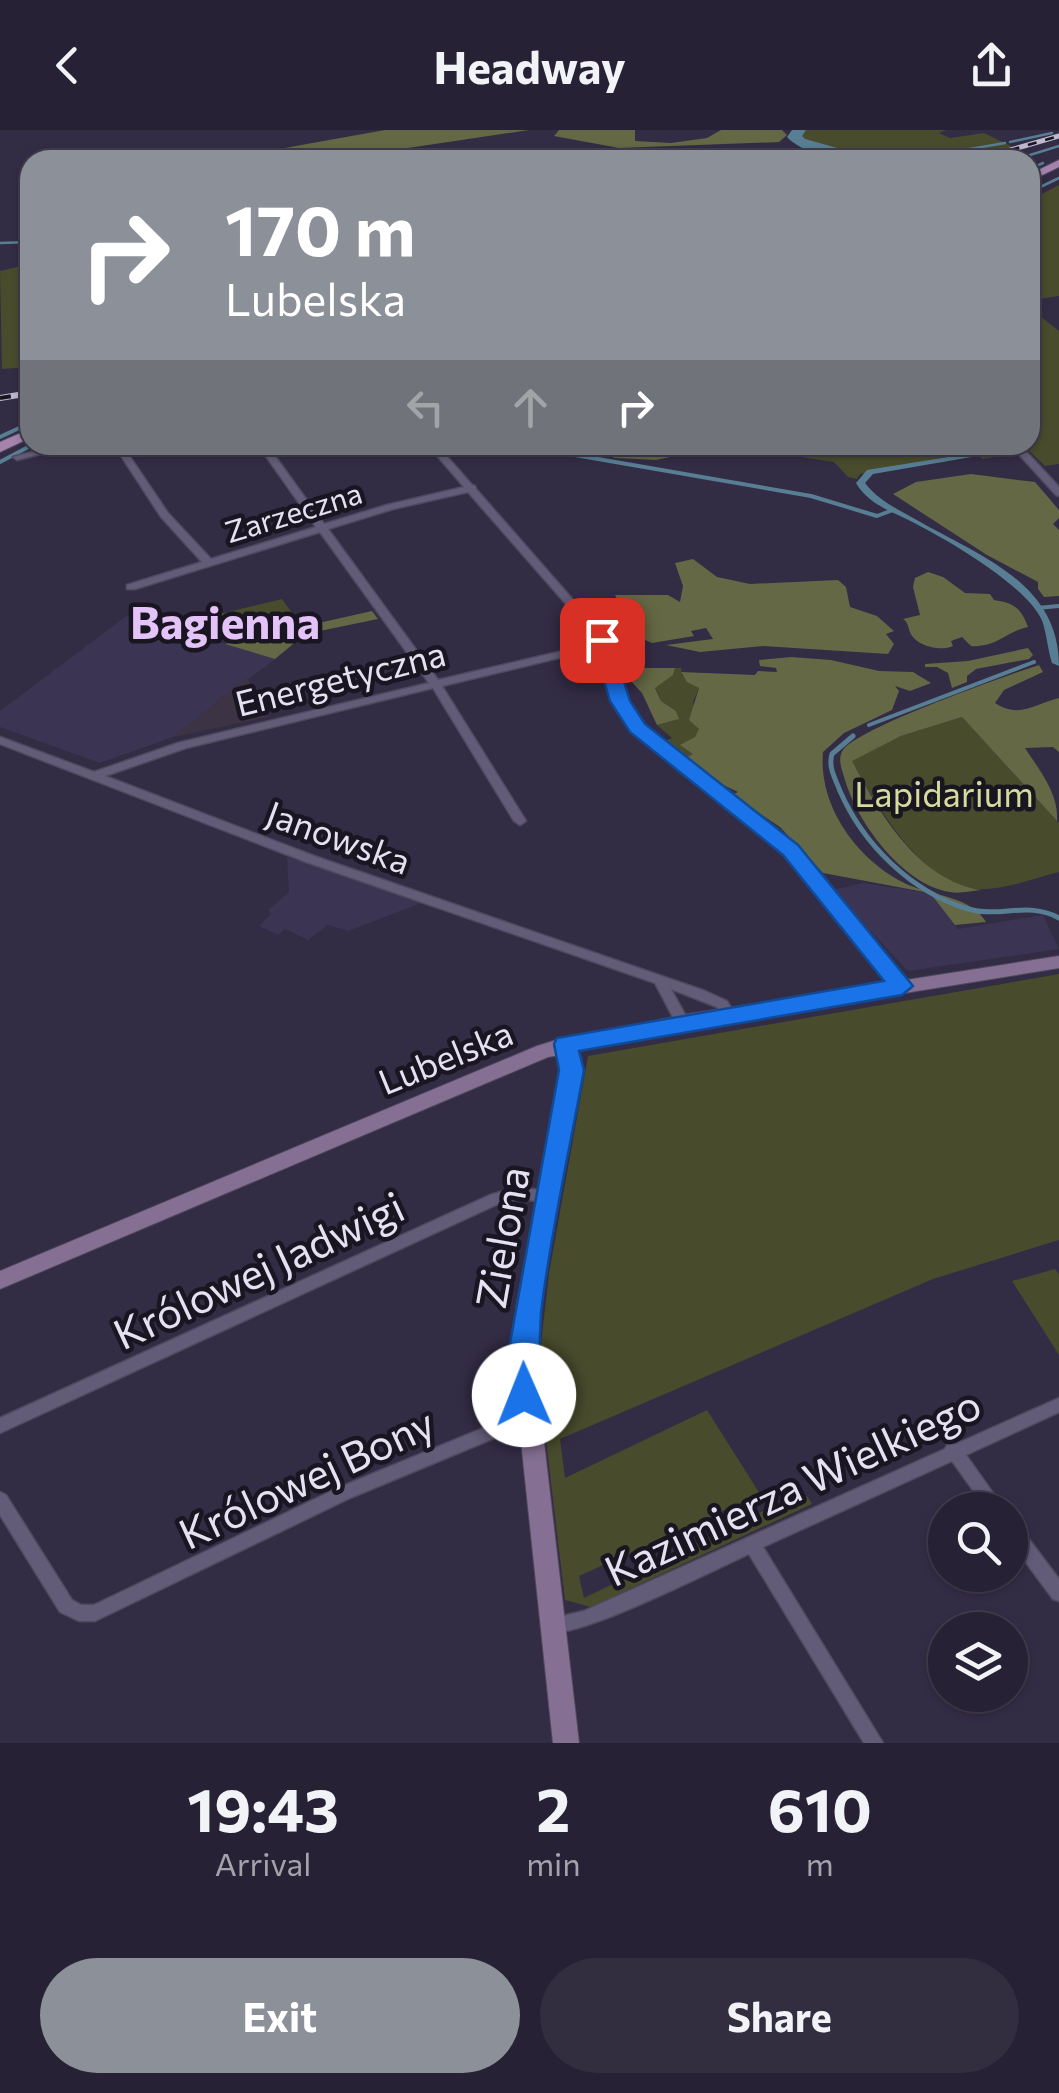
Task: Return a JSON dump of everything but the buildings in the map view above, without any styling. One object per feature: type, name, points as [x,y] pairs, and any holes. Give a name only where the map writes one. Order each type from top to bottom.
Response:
[{"type":"street","points":[[17,457],[26,455]]},
{"type":"street","points":[[125,455],[164,515],[209,563]]},
{"type":"street","points":[[269,455],[434,682],[520,821]]},
{"type":"street","points":[[441,455],[604,644],[620,701],[637,728],[790,850],[902,986]]},
{"type":"street","points":[[1024,455],[1059,493]]},
{"type":"street","name":"Zarzeczna","points":[[131,587],[322,528],[472,488]]},
{"type":"street","name":"Energetyczna","points":[[94,776],[182,745],[604,644]]},
{"type":"street","name":"Janowska","points":[[0,740],[310,859],[716,1000],[728,1014]]},
{"type":"street","name":"Lubelska","points":[[0,1280],[498,1067],[566,1044],[728,1014],[1059,962]]},
{"type":"street","points":[[660,980],[682,1022]]},
{"type":"street","name":"Zielona","points":[[566,1044],[572,1070],[523,1341],[527,1417],[566,1743]]},
{"type":"street","name":"Królowej Jadwigi","points":[[0,1426],[489,1202],[518,1192],[548,1196]]},
{"type":"street","name":"Kazimierza Wielkiego","points":[[552,1626],[585,1619],[952,1450],[1059,1405]]},
{"type":"street","name":"Królowej Bony","points":[[0,1500],[66,1606],[89,1614],[344,1493],[527,1417]]},
{"type":"street","points":[[952,1450],[984,1492]]},
{"type":"street","points":[[752,1544],[874,1743]]},
{"type":"street","points":[[1028,1551],[1059,1593]]},
{"type":"shaded area","points":[[129,614],[275,659],[173,737],[100,763],[0,727],[0,711]]},
{"type":"shaded area","points":[[247,677],[268,717],[173,737]]},
{"type":"shaded area","points":[[287,857],[421,903],[348,931],[328,925],[308,940],[285,929],[278,935],[259,926],[271,914],[268,910],[289,892]]},
{"type":"shaded area","points":[[863,883],[930,893],[958,929],[1043,915],[1059,949],[908,971],[832,890]]},
{"type":"green space","points":[[385,130],[529,130],[395,150],[273,150]]},
{"type":"green space","points":[[559,130],[635,130],[635,141],[671,143],[707,138],[721,130],[782,130],[787,135],[779,142],[619,148],[554,136]]},
{"type":"green space","points":[[806,130],[946,130],[939,133],[950,138],[984,133],[1013,147],[837,150],[802,141],[799,134]]},
{"type":"green space","points":[[1059,185],[1059,296],[1040,299],[1040,195]]},
{"type":"green space","points":[[20,266],[20,368],[2,369],[0,271]]},
{"type":"green space","points":[[1040,316],[1059,331],[1059,464],[1045,466],[1033,455],[1040,455]]},
{"type":"green space","points":[[606,455],[679,455],[656,460]]},
{"type":"green space","points":[[956,455],[860,474],[857,479],[848,477],[834,462],[794,456]]},
{"type":"green space","points":[[971,474],[1035,482],[1059,510],[1059,518],[1053,524],[1059,530],[1059,596],[1044,597],[1038,582],[987,555],[893,494],[916,482]]},
{"type":"green space","points":[[693,559],[717,577],[750,584],[838,580],[846,587],[850,607],[877,616],[894,631],[886,634],[894,644],[888,654],[763,646],[700,652],[666,645],[713,639],[706,628],[691,631],[694,636],[652,643],[645,640],[637,617],[628,619],[615,595],[668,595],[680,602],[683,586],[675,563]]},
{"type":"green space","points":[[928,572],[943,577],[965,593],[990,594],[994,600],[1012,605],[1028,627],[980,646],[971,646],[962,637],[951,641],[953,646],[948,648],[923,644],[913,637],[903,619],[920,615],[913,587],[915,578]]},
{"type":"green space","points":[[282,599],[292,613],[197,635],[168,626]]},
{"type":"green space","points":[[372,611],[378,619],[305,634],[275,659],[225,644]]},
{"type":"green space","points":[[1028,648],[1033,655],[1029,659],[976,669],[967,676],[967,682],[952,688],[948,673],[937,667],[925,667],[925,664],[968,661]]},
{"type":"green space","points":[[759,660],[831,660],[879,671],[913,672],[931,683],[910,691],[895,686],[899,691],[892,710],[844,733],[823,752],[827,793],[846,832],[875,864],[911,886],[962,902],[986,922],[955,925],[930,893],[823,873],[780,827],[732,795],[738,792],[711,779],[686,758],[693,754],[680,745],[695,737],[699,729],[689,720],[699,688],[687,682],[681,672],[777,672],[776,668],[760,666]]},
{"type":"green space","points":[[1039,665],[1043,672],[1004,690],[995,703],[1019,710],[1059,698],[1059,752],[1053,747],[1025,748],[1052,792],[1057,821],[962,717],[901,736],[852,761],[888,822],[919,858],[958,884],[981,890],[954,893],[932,887],[899,865],[871,832],[851,797],[841,768],[841,753],[854,740],[903,716]]},
{"type":"green space","points":[[636,668],[675,668],[673,675],[655,688],[661,701],[676,711],[679,719],[657,725],[642,693],[628,678]]},
{"type":"green space","points":[[675,668],[681,668],[682,675],[699,688],[693,702],[699,728],[694,755],[686,758],[666,741],[672,738],[657,725],[678,719],[676,711],[661,701],[655,687],[673,675]]},
{"type":"green space","name":"Lapidarium","points":[[962,717],[1059,823],[1059,872],[996,888],[956,884],[919,858],[902,839],[851,761],[901,736]]},
{"type":"green space","points":[[1059,974],[1059,1240],[933,1279],[560,1439],[565,1478],[707,1410],[760,1494],[579,1576],[584,1598],[769,1508],[773,1512],[807,1496],[812,1504],[591,1607],[565,1600],[543,1415],[551,1409],[543,1393],[540,1353],[549,1273],[588,1056]]},
{"type":"green space","points":[[1055,1269],[1059,1274],[1059,1355],[1012,1281]]},
{"type":"water","points":[[983,455],[873,474],[865,483],[888,504],[989,560],[1030,592],[1046,613],[1055,637],[1059,666],[1052,663],[1037,612],[1023,596],[958,547],[864,494],[856,483],[867,470]]},
{"type":"waterway","points":[[799,130],[794,137],[800,142],[827,150]]},
{"type":"waterway","points":[[1010,142],[1052,133]]},
{"type":"waterway","points":[[964,150],[1005,143]]},
{"type":"waterway","points":[[1040,152],[1059,146]]},
{"type":"waterway","points":[[1040,187],[1059,178]]},
{"type":"waterway","points":[[0,243],[20,242]]},
{"type":"waterway","points":[[0,437],[20,428]]},
{"type":"waterway","points":[[0,462],[20,451]]},
{"type":"waterway","points":[[575,455],[811,496],[877,516],[893,510]]},
{"type":"waterway","points":[[1037,608],[1059,606]]},
{"type":"waterway","points":[[869,725],[1034,662]]},
{"type":"waterway","points":[[853,736],[832,754],[833,772],[850,811],[891,864],[927,891],[968,909],[1036,911],[1059,918]]},
{"type":"railway","points":[[1011,150],[1059,136]]},
{"type":"railway","points":[[0,398],[20,395]]},
{"type":"district","name":"Bagienna","points":[[225,620]]},
{"type":"route","points":[[524,1395],[528,1303],[572,1070],[566,1044],[902,986],[790,850],[637,728],[620,701],[602,640]]}]
